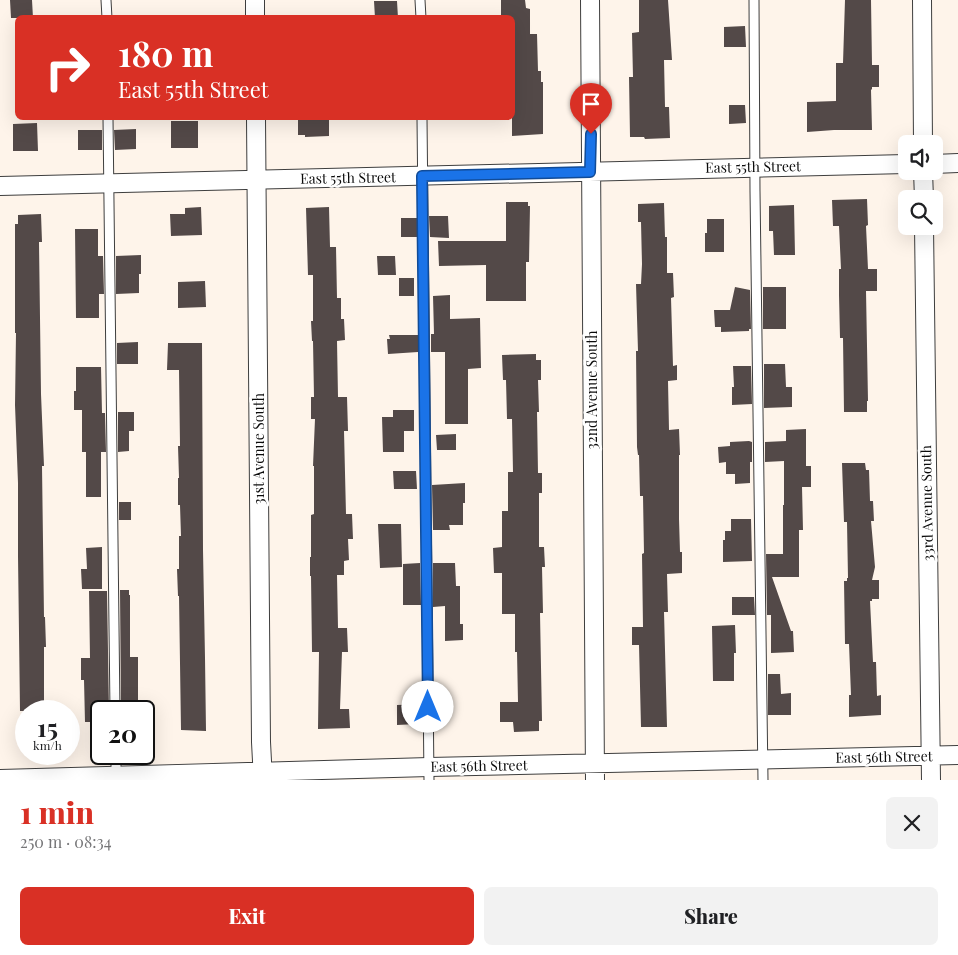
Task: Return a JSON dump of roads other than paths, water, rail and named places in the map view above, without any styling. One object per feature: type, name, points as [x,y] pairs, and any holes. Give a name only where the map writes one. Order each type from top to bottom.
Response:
[{"type":"street","points":[[255,0],[256,15]]},
{"type":"street","name":"32nd Avenue South","points":[[590,0],[595,772]]},
{"type":"street","points":[[922,0],[924,135]]},
{"type":"street","name":"31st Avenue South","points":[[256,120],[262,776]]},
{"type":"street","points":[[943,164],[958,163]]},
{"type":"street","name":"East 55th Street","points":[[0,186],[898,164]]},
{"type":"street","name":"33rd Avenue South","points":[[924,235],[931,780]]},
{"type":"street","name":"East 56th Street","points":[[0,779],[595,772],[763,760],[958,755]]},
{"type":"lane","points":[[106,0],[106,15]]},
{"type":"lane","points":[[420,0],[421,15]]},
{"type":"lane","points":[[754,0],[754,167],[763,780]]},
{"type":"lane","points":[[108,120],[115,700]]},
{"type":"lane","points":[[422,120],[429,774]]},
{"type":"lane","points":[[116,765],[116,777]]}]
